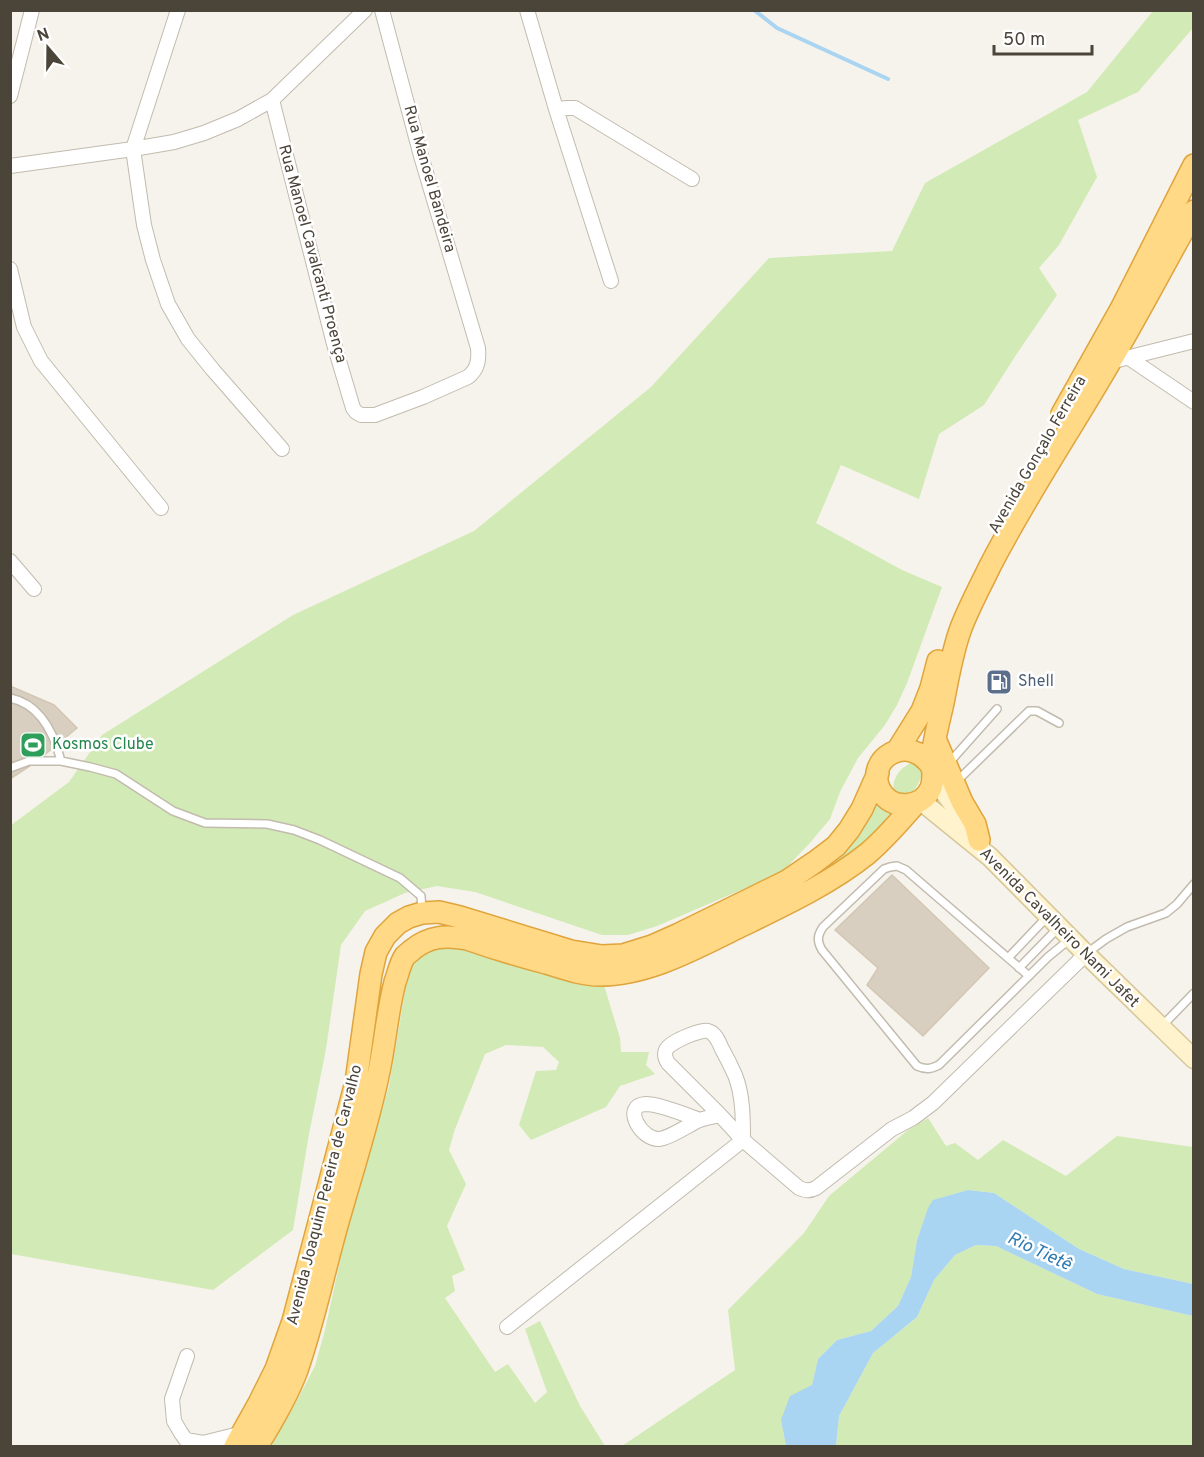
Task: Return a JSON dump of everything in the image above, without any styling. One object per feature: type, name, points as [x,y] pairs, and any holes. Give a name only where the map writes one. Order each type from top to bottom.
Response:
[{"type":"highway","name":"Avenida Gonçalo Ferreira","points":[[897,751],[922,711],[931,688],[949,623],[966,585],[998,522],[1089,368],[1194,165]]},
{"type":"highway","name":"Avenida Gonçalo Ferreira","points":[[941,774],[935,739],[955,649],[961,628],[975,596],[1006,536],[1120,360],[1194,211]]},
{"type":"highway","points":[[941,774],[928,795],[918,802],[905,806],[887,799],[881,792],[878,782],[878,773],[885,758],[897,751],[907,749],[918,752],[941,774],[962,802],[975,824],[984,848]]},
{"type":"highway","name":"Avenida Joaquim Pereira de Carvalho","points":[[245,1442],[276,1369],[293,1321],[356,1082],[371,974],[376,952],[385,936],[398,923],[409,917],[439,912],[571,951],[602,956],[623,955],[652,946],[787,881],[822,857],[836,846],[858,816],[878,773]]},
{"type":"highway","name":"Avenida Joaquim Pereira de Carvalho","points":[[245,1442],[275,1417],[296,1370],[312,1321],[368,1117],[379,1074],[390,1003],[405,956],[419,944],[434,938],[451,936],[573,971],[596,975],[616,975],[658,964],[807,894],[867,854],[918,802]]},
{"type":"main road","name":"Avenida Cavalheiro Nami Jafet","points":[[918,802],[984,848],[1059,927],[1194,1059]]},
{"type":"street","points":[[10,96],[33,10]]},
{"type":"street","points":[[178,10],[133,150],[144,225],[168,304],[188,339],[282,449]]},
{"type":"street","points":[[10,166],[133,150],[174,142],[238,119],[272,100],[365,10]]},
{"type":"street","name":"Rua Manoel Bandeira","points":[[353,408],[361,416],[375,414],[423,397],[468,377],[474,372],[479,357],[382,10]]},
{"type":"street","points":[[527,10],[556,110],[611,281]]},
{"type":"street","name":"Rua Manoel Cavalcanti Proença","points":[[272,100],[334,344],[353,408]]},
{"type":"street","points":[[556,110],[575,108],[692,179]]},
{"type":"street","points":[[10,269],[24,327],[41,361],[161,508]]},
{"type":"street","points":[[1120,360],[1194,341]]},
{"type":"street","points":[[1120,360],[1194,402]]},
{"type":"street","points":[[10,561],[34,589]]},
{"type":"street","points":[[743,1140],[742,1107],[735,1076],[713,1034],[701,1031],[668,1046],[665,1051],[668,1063],[743,1140],[804,1191],[816,1188],[892,1129],[933,1103],[1086,954]]},
{"type":"street","points":[[700,1120],[720,1115]]},
{"type":"street","points":[[507,1327],[743,1140]]},
{"type":"street","points":[[187,1356],[172,1399],[174,1421],[186,1440],[204,1445],[245,1442]]},
{"type":"lane","points":[[10,698],[22,700],[42,717],[58,748],[61,761]]},
{"type":"lane","points":[[941,774],[997,709]]},
{"type":"lane","points":[[941,774],[1029,711],[1037,711],[1059,723]]},
{"type":"lane","points":[[10,768],[28,762],[61,761],[90,767],[116,774],[172,811],[205,823],[267,824],[294,830],[400,878],[421,896],[422,914]]},
{"type":"lane","points":[[1029,976],[906,870],[897,866],[884,869],[818,934],[818,942],[822,951],[917,1066],[930,1069],[939,1065],[1029,976],[1048,957],[1059,927]]},
{"type":"lane","points":[[1086,954],[1127,927],[1166,913],[1194,884]]},
{"type":"lane","points":[[1008,958],[1059,927]]},
{"type":"lane","points":[[1019,968],[1059,927]]},
{"type":"lane","points":[[1160,1028],[1194,993]]},
{"type":"green space","points":[[1153,11],[1193,11],[1193,28],[1138,92],[1078,120],[1097,177],[1059,245],[1039,268],[1057,295],[984,405],[939,434],[919,499],[841,465],[816,523],[902,570],[942,587],[897,705],[885,725],[858,758],[840,792],[830,819],[809,844],[781,873],[657,926],[628,935],[602,935],[475,892],[437,886],[405,893],[365,911],[341,945],[326,1049],[293,1230],[213,1290],[11,1254],[10,826],[69,782],[102,735],[293,615],[474,531],[651,387],[769,258],[892,251],[925,183],[1087,92]]},
{"type":"green space","points":[[915,761],[923,768],[921,777],[915,789],[904,798],[893,791],[894,780],[902,769]]},
{"type":"green space","points":[[877,796],[895,813],[848,859],[793,890],[819,873],[842,853]]},
{"type":"green space","points":[[443,945],[462,946],[604,985],[620,1038],[621,1052],[649,1052],[646,1065],[655,1074],[620,1086],[606,1107],[531,1140],[519,1125],[536,1071],[556,1070],[559,1062],[543,1047],[506,1045],[485,1054],[449,1150],[466,1184],[447,1226],[465,1270],[452,1276],[455,1291],[445,1298],[495,1372],[508,1364],[535,1403],[547,1392],[525,1329],[540,1321],[580,1406],[605,1446],[271,1446],[315,1366],[347,1229],[389,1086],[407,980],[413,963],[429,950]]},
{"type":"green space","points":[[928,1118],[946,1146],[955,1143],[978,1160],[1003,1140],[1066,1176],[1117,1136],[1193,1147],[1193,1284],[1124,1269],[1079,1249],[994,1193],[968,1190],[934,1200],[928,1209],[917,1240],[911,1277],[898,1306],[871,1331],[837,1340],[818,1359],[812,1385],[781,1420],[786,1446],[622,1446],[735,1370],[728,1310],[804,1233],[829,1196],[908,1130]]},
{"type":"green space","points":[[976,1245],[996,1246],[1097,1294],[1193,1316],[1193,1446],[836,1446],[839,1416],[873,1353],[917,1317],[934,1280],[955,1255]]},
{"type":"water","name":"Rio Tietê","points":[[968,1190],[994,1193],[1079,1249],[1124,1269],[1193,1284],[1193,1316],[1097,1294],[996,1246],[976,1245],[955,1255],[934,1280],[917,1317],[873,1353],[839,1416],[836,1446],[786,1446],[781,1420],[790,1396],[812,1385],[818,1359],[837,1340],[871,1331],[898,1306],[911,1277],[917,1240],[928,1208],[933,1200]]},
{"type":"building","name":"Kosmos Clube","points":[[10,686],[54,705],[77,728],[36,762],[10,779]]},
{"type":"building","points":[[892,875],[989,968],[923,1036],[867,985],[878,968],[835,930]]},
{"type":"waterway","points":[[754,10],[777,28],[888,79]]},
{"type":"place","name":"Shell","points":[[999,682]]},
{"type":"place","name":"Kosmos Clube","points":[[33,745]]}]
